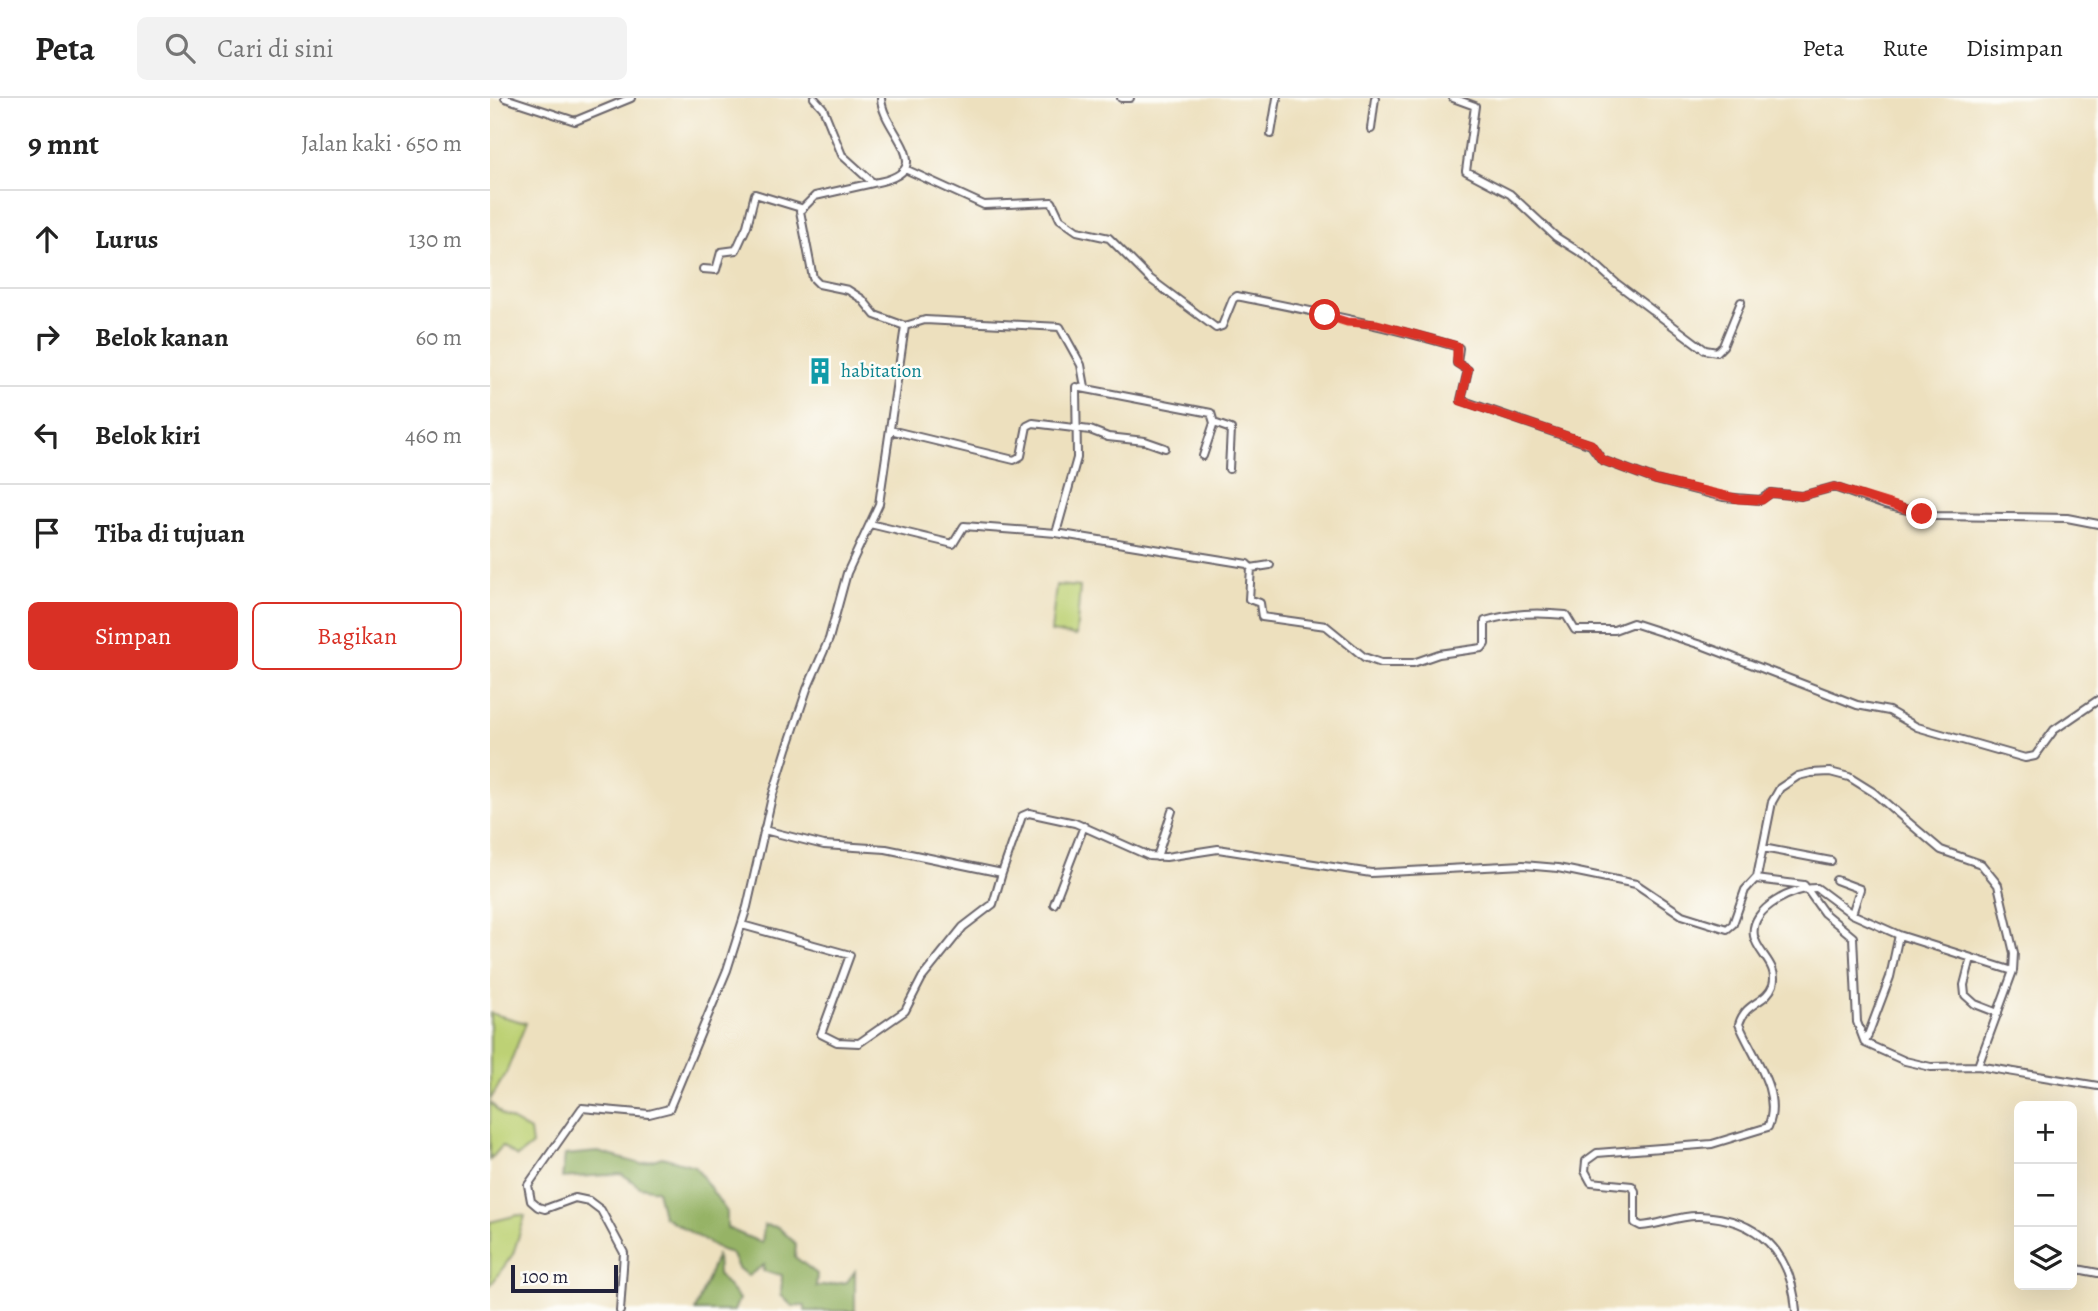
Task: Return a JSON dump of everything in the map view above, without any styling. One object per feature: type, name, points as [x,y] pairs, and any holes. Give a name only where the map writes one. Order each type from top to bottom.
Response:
[{"type":"street","points":[[505,98],[575,121],[631,98]]},
{"type":"street","points":[[814,98],[822,108],[842,155],[873,183]]},
{"type":"street","points":[[881,98],[889,123],[906,148],[905,169]]},
{"type":"street","points":[[1121,98],[1130,98]]},
{"type":"street","points":[[1271,134],[1277,98]]},
{"type":"street","points":[[1371,130],[1375,98]]},
{"type":"street","points":[[1453,98],[1475,106],[1466,171],[1510,194],[1556,237],[1586,256],[1616,283],[1705,350],[1717,352],[1723,346],[1741,302]]},
{"type":"street","points":[[905,169],[888,181],[815,196],[801,208],[800,218],[813,278],[819,285],[848,290],[862,299],[874,315],[905,326],[925,320],[1060,327],[1081,365],[1085,387]]},
{"type":"street","points":[[905,169],[984,205],[1052,202],[1059,219],[1077,231],[1109,238],[1149,278],[1216,328],[1222,326],[1233,299],[1237,296],[1347,322],[1377,324],[1455,346],[1459,351],[1457,363],[1468,370],[1461,401],[1591,444],[1602,460],[1656,480],[1723,497],[1760,500],[1771,493],[1801,496],[1834,487],[1885,505],[1935,516],[2074,519],[2098,524]]},
{"type":"street","points":[[703,269],[716,270],[722,252],[736,250],[747,226],[755,194],[801,208]]},
{"type":"street","points":[[620,1311],[624,1254],[601,1210],[595,1203],[575,1198],[545,1209],[538,1208],[531,1201],[528,1185],[582,1108],[649,1114],[669,1109],[727,970],[780,773],[807,689],[829,639],[847,573],[880,504],[905,326]]},
{"type":"street","points":[[1056,533],[1076,461],[1076,387],[1210,412],[1214,422],[1203,456]]},
{"type":"street","points":[[1214,422],[1231,429],[1229,469]]},
{"type":"street","points":[[890,430],[1014,460],[1021,456],[1028,424],[1077,427],[1165,448]]},
{"type":"street","points":[[870,524],[953,544],[964,526],[1056,533],[1247,564],[1251,568]]},
{"type":"street","points":[[1251,568],[1270,565]]},
{"type":"street","points":[[1251,568],[1249,599],[1260,603],[1262,617],[1326,626],[1364,657],[1375,662],[1413,663],[1440,654],[1482,648],[1485,644],[1485,621],[1500,619],[1505,614],[1545,611],[1566,614],[1575,630],[1614,630],[1633,623],[1704,646],[1857,705],[1889,711],[1917,727],[2025,758],[2035,756],[2054,730],[2098,701]]},
{"type":"street","points":[[741,925],[849,955],[821,1034],[837,1042],[859,1043],[908,1007],[919,982],[963,927],[993,904],[1025,813],[1084,826],[1132,850],[1157,857],[1218,849],[1371,873],[1539,865],[1636,884],[1674,911],[1724,929],[1732,924],[1745,890],[1756,879],[1772,802],[1780,788],[1798,776],[1830,772],[1849,777],[1873,792],[1941,850],[1969,858],[1987,869],[2001,890],[2014,953],[2013,971],[1978,1066]]},
{"type":"street","points":[[1157,857],[1172,811]]},
{"type":"street","points":[[1054,904],[1084,826]]},
{"type":"street","points":[[764,830],[824,845],[886,849],[1002,873]]},
{"type":"street","points":[[1763,848],[1831,861]]},
{"type":"street","points":[[1756,879],[1800,883],[1808,889],[1824,913],[1853,937],[1857,1022],[1865,1044],[1905,1061],[1931,1067],[1978,1066],[2098,1086]]},
{"type":"street","points":[[1836,880],[1860,889],[1852,914]]},
{"type":"street","points":[[1796,1311],[1791,1280],[1782,1256],[1765,1236],[1740,1226],[1699,1216],[1641,1226],[1635,1223],[1635,1191],[1632,1186],[1591,1182],[1585,1171],[1586,1161],[1597,1153],[1712,1144],[1768,1128],[1771,1108],[1765,1076],[1738,1024],[1749,1005],[1766,996],[1774,978],[1753,931],[1760,916],[1772,903],[1817,888],[1852,914],[1899,935],[2013,971]]},
{"type":"street","points":[[1865,1044],[1890,977],[1899,935]]},
{"type":"street","points":[[1972,958],[1964,985],[1965,995],[1975,1004],[1998,1013]]},
{"type":"street","points":[[2077,1269],[2098,1273]]},
{"type":"green space","points":[[1056,585],[1080,587],[1076,636],[1051,632]]},
{"type":"green space","points":[[490,1013],[526,1023],[506,1073],[490,1100]]},
{"type":"green space","points":[[490,1102],[502,1115],[530,1131],[532,1145],[517,1157],[502,1146],[490,1160]]},
{"type":"green space","points":[[598,1152],[641,1164],[662,1157],[695,1166],[727,1212],[727,1228],[762,1243],[764,1225],[778,1227],[796,1244],[795,1257],[817,1274],[816,1287],[847,1282],[855,1271],[855,1311],[805,1311],[805,1306],[792,1306],[781,1295],[782,1275],[763,1271],[764,1265],[748,1276],[738,1268],[731,1253],[721,1250],[663,1216],[657,1190],[640,1187],[622,1174],[562,1178],[565,1155]]},
{"type":"green space","points":[[518,1215],[525,1216],[513,1254],[490,1286],[490,1222]]},
{"type":"green space","points":[[717,1254],[718,1274],[739,1299],[734,1311],[695,1311]]},
{"type":"place","name":"habitation","points":[[820,371]]},
{"type":"route","points":[[1325,315],[1347,322],[1377,324],[1457,346],[1457,363],[1468,370],[1461,401],[1591,444],[1602,460],[1648,478],[1723,497],[1762,500],[1771,493],[1801,496],[1834,487],[1885,505],[1922,514]]}]
